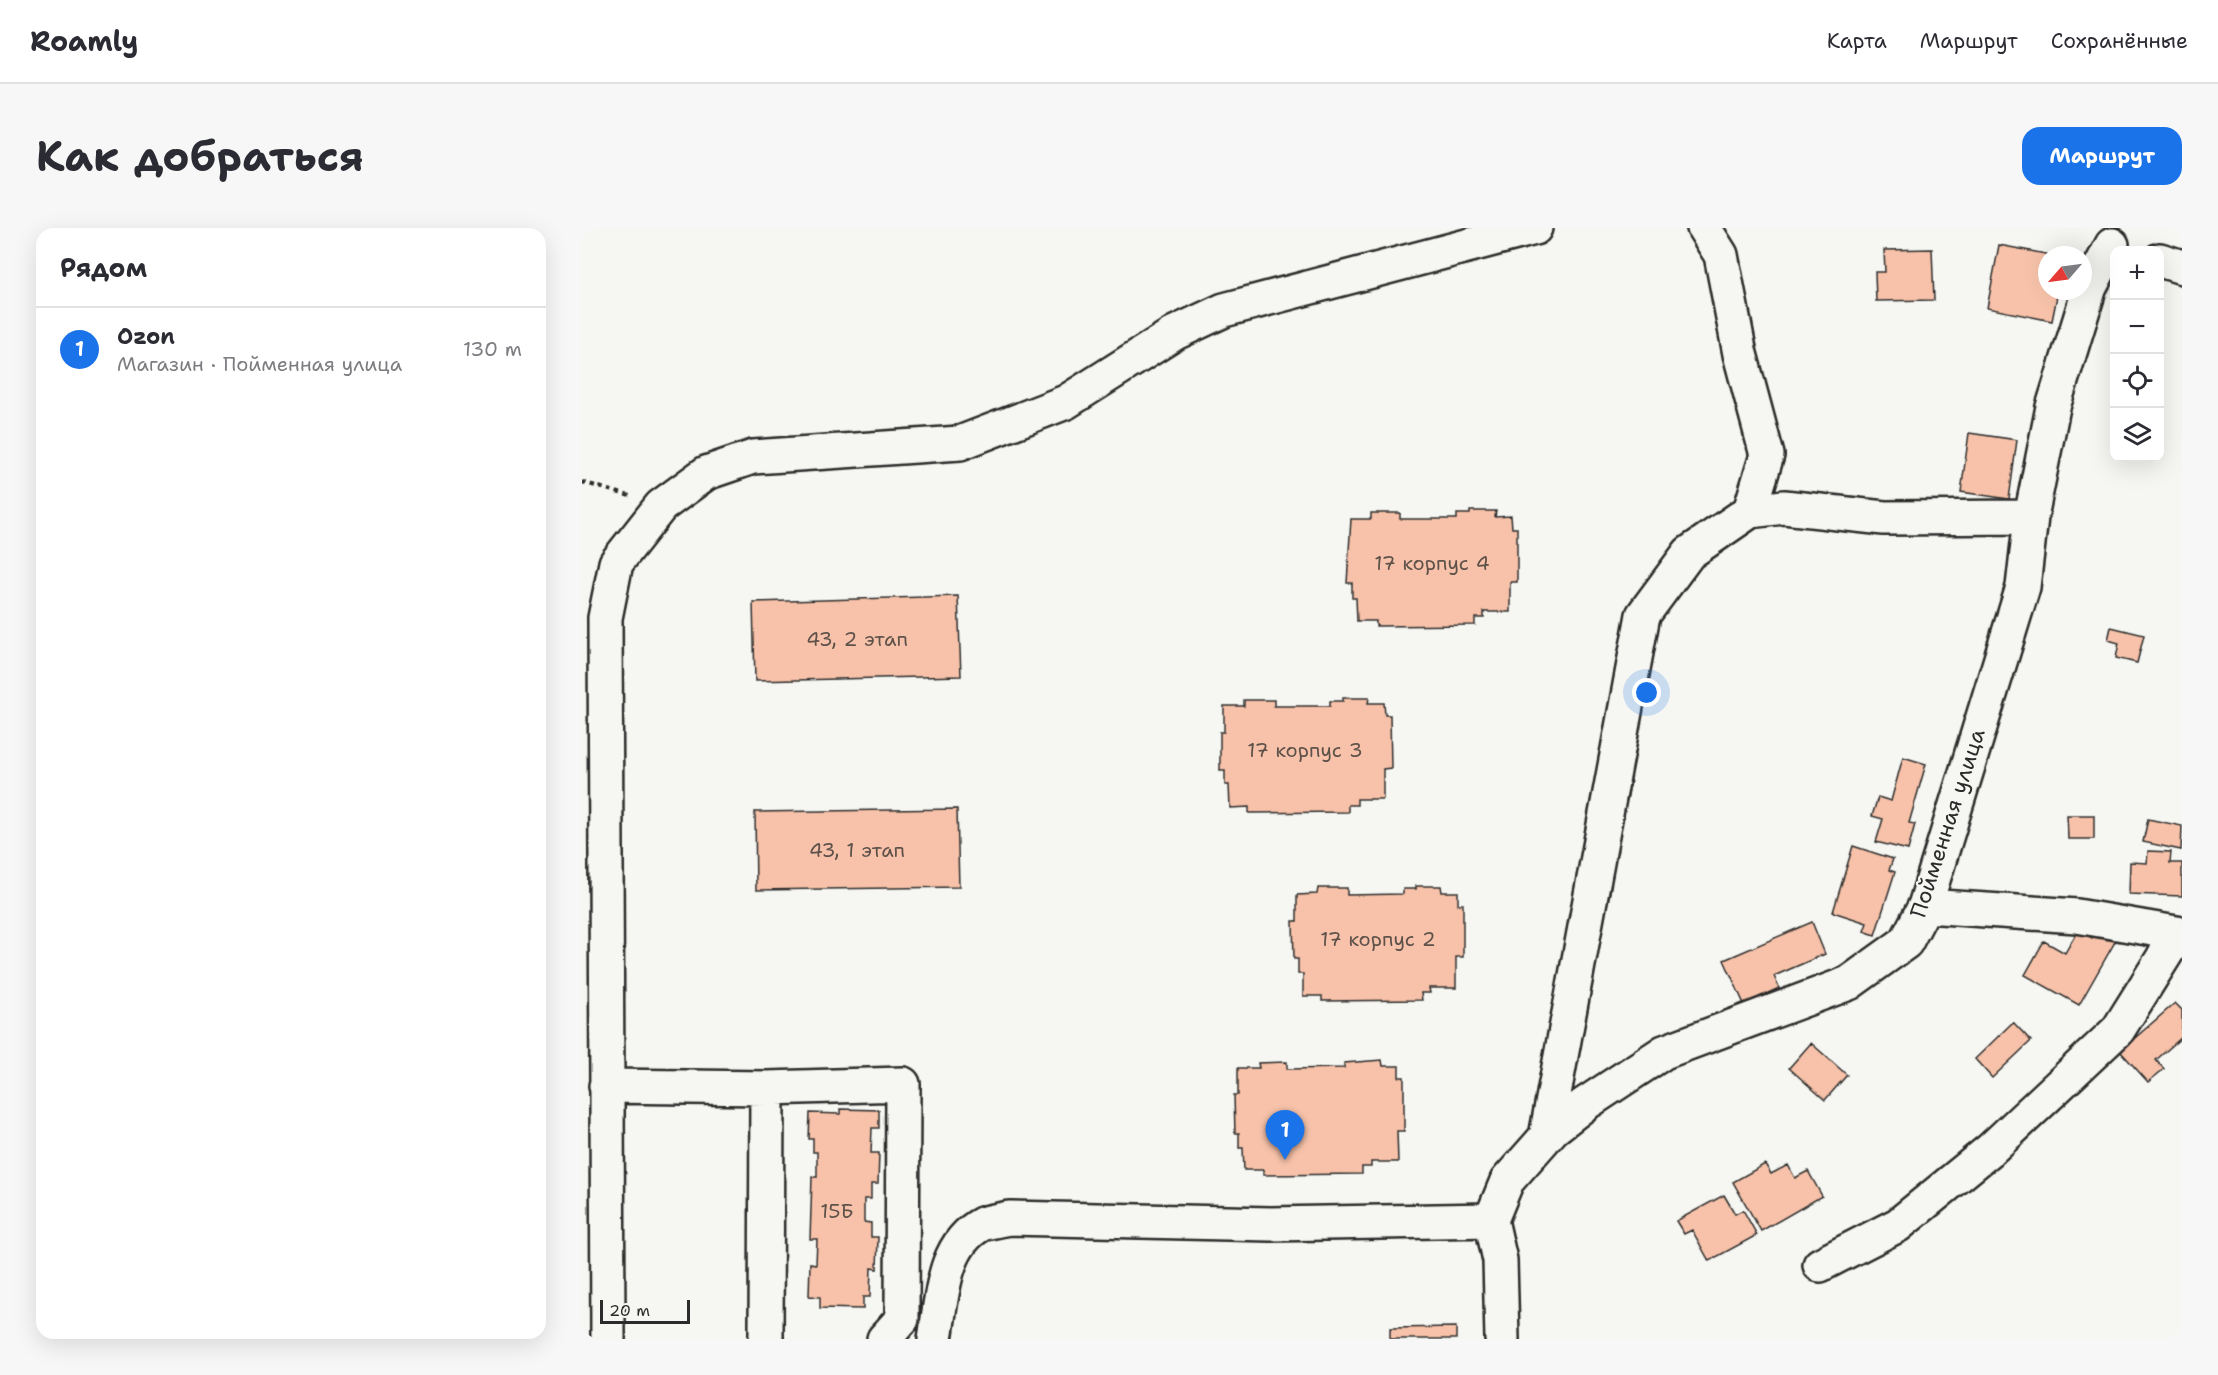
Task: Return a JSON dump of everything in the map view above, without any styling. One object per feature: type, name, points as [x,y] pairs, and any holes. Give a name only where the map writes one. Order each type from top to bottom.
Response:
[{"type":"street","points":[[608,1339],[595,1248],[606,1086],[604,618],[616,563],[661,506],[706,473],[753,457],[960,443],[1066,402],[1174,333],[1224,310],[1534,228]]},
{"type":"street","points":[[1704,228],[1721,255],[1740,354],[1767,455],[1750,511]]},
{"type":"street","name":"Пойменная улица","points":[[1491,1220],[1507,1181],[1546,1137],[1585,1104],[1664,1052],[1849,983],[1906,942],[1925,906],[1979,723],[2024,587],[2031,517],[2053,407],[2090,287],[2114,241]]},
{"type":"street","points":[[2164,261],[2182,267]]},
{"type":"street","points":[[1546,1137],[1643,615],[1689,553],[1750,511],[1784,507],[1884,518],[2031,517]]},
{"type":"street","points":[[1820,1265],[1898,1225],[1990,1150],[2118,1030],[2180,934],[2077,916],[1925,906]]},
{"type":"street","points":[[606,1086],[767,1088],[903,1083],[902,1319],[885,1339]]},
{"type":"street","points":[[766,1339],[767,1088]]},
{"type":"street","points":[[935,1339],[946,1276],[958,1243],[983,1224],[1009,1218],[1271,1224],[1491,1220],[1500,1260],[1502,1339]]},
{"type":"path","points":[[582,482],[661,506]]},
{"type":"building","points":[[1999,245],[2038,252],[2038,300],[2056,300],[2052,321],[1987,308]]},
{"type":"building","points":[[1932,249],[1934,300],[1876,301],[1875,272],[1885,272],[1884,250]]},
{"type":"building","points":[[1969,433],[2017,440],[2009,499],[1961,492]]},
{"type":"building","points":[[1470,511],[1496,511],[1495,517],[1511,516],[1512,528],[1517,528],[1517,582],[1510,582],[1510,612],[1484,612],[1484,618],[1475,618],[1475,625],[1376,626],[1376,621],[1357,621],[1356,598],[1352,598],[1352,583],[1347,583],[1351,519],[1371,519],[1371,513],[1400,513],[1400,519],[1457,519],[1457,514],[1470,514]]},
{"type":"building","points":[[958,596],[961,676],[755,681],[753,602]]},
{"type":"building","points":[[2111,627],[2144,635],[2137,663],[2116,658],[2119,643],[2108,640]]},
{"type":"building","points":[[1343,698],[1369,698],[1368,703],[1384,703],[1385,715],[1390,715],[1391,768],[1383,769],[1383,799],[1357,799],[1357,805],[1348,805],[1348,812],[1249,813],[1249,807],[1230,808],[1229,785],[1225,785],[1225,770],[1220,770],[1220,732],[1224,732],[1224,706],[1244,706],[1244,700],[1274,700],[1274,706],[1330,706],[1330,701],[1343,701]]},
{"type":"building","points":[[1903,757],[1926,764],[1909,823],[1915,824],[1908,850],[1876,842],[1883,819],[1872,816],[1878,797],[1891,801]]},
{"type":"building","points":[[957,809],[959,887],[756,890],[755,812]]},
{"type":"building","points":[[2067,815],[2094,815],[2094,839],[2068,839]]},
{"type":"building","points":[[2148,819],[2182,826],[2181,850],[2143,842]]},
{"type":"building","points":[[1853,846],[1893,859],[1889,870],[1895,872],[1875,935],[1864,931],[1867,923],[1833,912]]},
{"type":"building","points":[[2148,851],[2171,852],[2170,863],[2182,863],[2182,896],[2129,894],[2130,862],[2147,863]]},
{"type":"building","points":[[1416,886],[1441,886],[1442,892],[1458,892],[1458,904],[1463,904],[1463,957],[1456,957],[1456,988],[1429,988],[1430,993],[1421,993],[1422,1000],[1322,1001],[1322,996],[1303,996],[1303,974],[1298,974],[1298,959],[1294,959],[1293,921],[1297,921],[1297,895],[1317,894],[1318,888],[1347,888],[1347,895],[1403,894],[1403,889],[1416,889]]},
{"type":"building","points":[[1812,922],[1825,954],[1774,976],[1779,988],[1744,1004],[1724,960]]},
{"type":"building","points":[[2097,929],[2116,940],[2079,1005],[2025,975],[2044,941],[2065,953],[2078,930],[2092,938]]},
{"type":"building","points":[[2175,1003],[2182,1010],[2182,1037],[2156,1060],[2164,1069],[2148,1082],[2120,1051]]},
{"type":"building","points":[[2013,1022],[2031,1041],[1992,1078],[1975,1059]]},
{"type":"building","points":[[1811,1043],[1847,1075],[1825,1100],[1789,1068]]},
{"type":"building","points":[[1382,1060],[1383,1066],[1399,1066],[1399,1077],[1404,1077],[1404,1131],[1397,1131],[1398,1162],[1371,1162],[1371,1167],[1362,1167],[1362,1174],[1263,1175],[1263,1170],[1244,1170],[1243,1148],[1239,1148],[1239,1133],[1235,1133],[1234,1095],[1238,1095],[1238,1068],[1259,1068],[1258,1063],[1287,1062],[1287,1069],[1344,1068],[1344,1063]]},
{"type":"building","points":[[840,1109],[879,1110],[879,1128],[872,1128],[871,1153],[879,1153],[878,1184],[871,1184],[871,1199],[864,1199],[864,1222],[871,1223],[871,1237],[878,1237],[877,1269],[871,1268],[870,1297],[863,1297],[863,1309],[820,1308],[820,1297],[809,1296],[810,1263],[816,1264],[817,1239],[810,1239],[812,1177],[817,1177],[817,1152],[813,1152],[813,1139],[809,1139],[810,1113],[840,1114]]},
{"type":"building","points":[[1765,1164],[1771,1174],[1788,1165],[1795,1178],[1808,1171],[1822,1196],[1761,1231],[1733,1182]]},
{"type":"building","points":[[1724,1195],[1735,1214],[1743,1210],[1757,1235],[1709,1261],[1692,1230],[1684,1234],[1676,1221]]},
{"type":"building","points":[[1456,1327],[1456,1339],[1390,1339],[1390,1328]]},
{"type":"place","name":"Ozon","points":[[1285,1160]]}]
